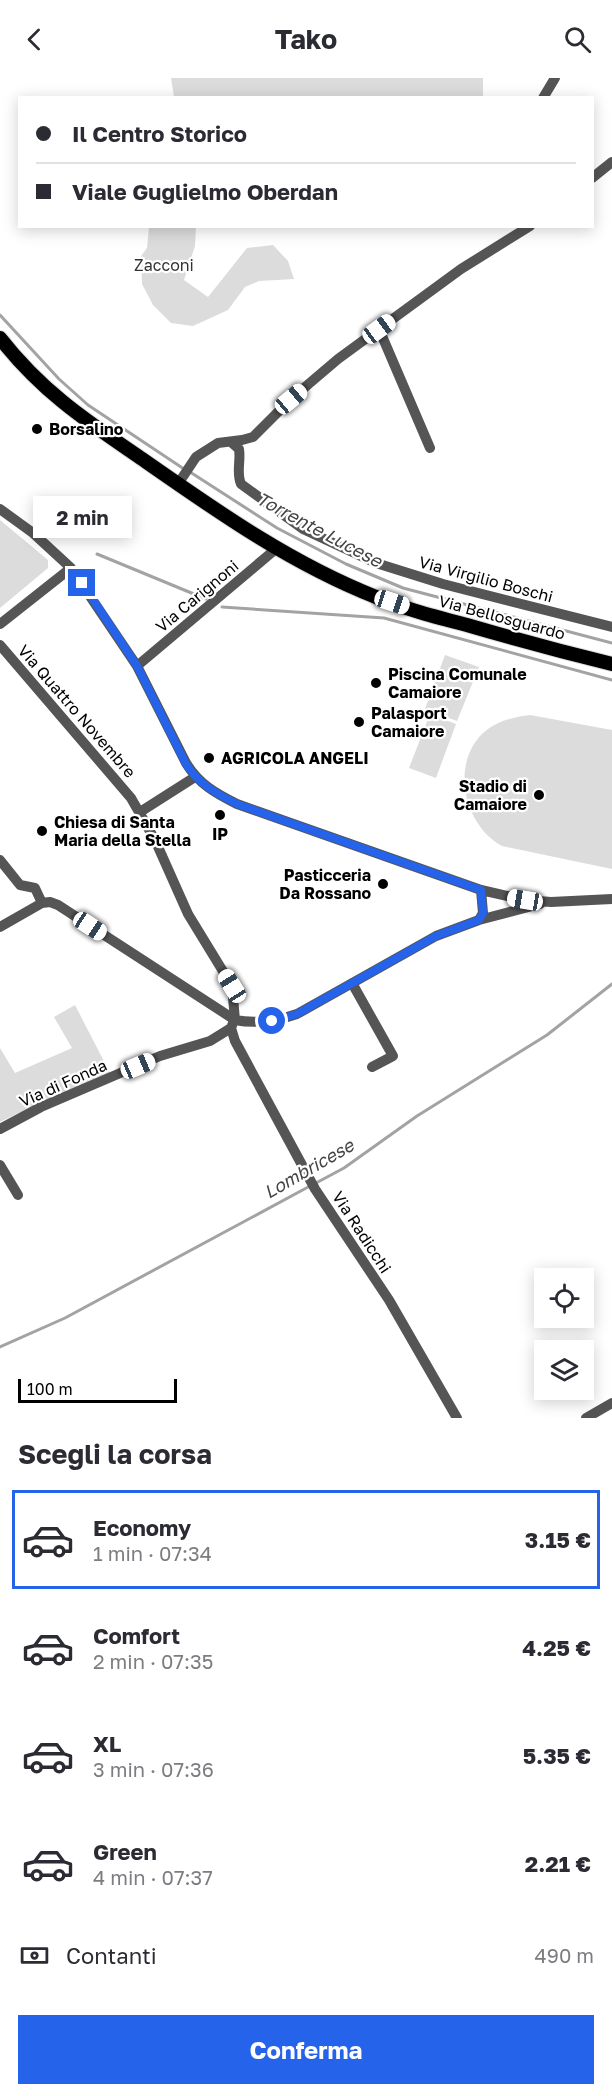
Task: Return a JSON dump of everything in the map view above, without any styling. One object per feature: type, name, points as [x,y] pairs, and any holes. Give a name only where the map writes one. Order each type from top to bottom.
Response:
[{"type":"main road","name":"Via Bellosguardo","points":[[0,338],[16,359],[52,395],[72,411],[276,549],[375,597],[423,613],[612,664]]},
{"type":"street","points":[[544,96],[555,78]]},
{"type":"street","points":[[595,172],[612,162]]},
{"type":"street","points":[[178,484],[196,457],[218,444],[253,437],[291,399],[338,359],[460,269],[527,228]]},
{"type":"street","points":[[379,329],[430,448]]},
{"type":"street","name":"Via Virgilio Boschi","points":[[231,442],[240,449],[239,479],[241,484],[303,529],[399,571],[612,627]]},
{"type":"street","points":[[0,509],[33,533],[71,568],[137,666],[186,764],[195,777],[211,791],[237,804],[481,890],[525,900],[551,902],[612,899]]},
{"type":"street","name":"Via Carignoni","points":[[137,666],[276,549]]},
{"type":"street","points":[[0,624],[71,568]]},
{"type":"street","name":"Via Quattro Novembre","points":[[0,645],[132,798],[140,812]]},
{"type":"street","points":[[140,812],[195,777]]},
{"type":"street","name":"Via Radicchi","points":[[140,812],[188,914],[232,986],[235,1041],[315,1189],[389,1300],[457,1418]]},
{"type":"street","points":[[2,866],[20,885],[35,888],[42,903]]},
{"type":"street","points":[[479,920],[483,913],[481,890]]},
{"type":"street","points":[[0,927],[42,903],[50,902],[58,905],[233,1024],[285,1018],[297,1014],[436,936],[479,920],[551,902]]},
{"type":"street","points":[[352,983],[393,1056],[372,1067]]},
{"type":"street","name":"Via di Fonda","points":[[0,1129],[41,1107],[160,1056],[210,1041],[233,1024]]},
{"type":"street","points":[[0,1165],[18,1195]]},
{"type":"street","points":[[586,1418],[612,1402]]},
{"type":"green space","points":[[171,78],[483,78],[483,96],[174,96]]},
{"type":"green space","name":"Zacconi","points":[[149,228],[196,228],[195,246],[184,280],[208,297],[247,248],[273,245],[288,261],[294,279],[259,281],[245,287],[228,310],[193,326],[171,323],[153,305],[142,284],[141,256],[147,248]]},
{"type":"green space","points":[[0,520],[48,560],[48,568],[0,608]]},
{"type":"green space","points":[[445,655],[479,667],[457,721],[425,709]]},
{"type":"green space","points":[[430,714],[456,724],[436,778],[409,768]]},
{"type":"green space","name":"Stadio di Camaiore","points":[[530,715],[612,730],[612,869],[502,846],[478,824],[466,794],[464,777],[473,746],[483,733],[494,725],[511,718]]},
{"type":"green space","points":[[75,1005],[110,1073],[0,1122],[0,1048],[15,1073],[72,1048],[54,1017]]},
{"type":"waterway","name":"Torrente Lucese","points":[[0,315],[59,379],[88,405],[184,469]]},
{"type":"waterway","name":"Torrente Lucese","points":[[190,472],[277,528],[346,564],[403,588],[612,643]]},
{"type":"waterway","points":[[97,554],[206,599]]},
{"type":"waterway","points":[[222,607],[384,618],[612,680]]},
{"type":"waterway","name":"Lombricese","points":[[316,1183],[344,1168],[417,1116],[547,1035],[612,984]]},
{"type":"waterway","name":"Lombricese","points":[[0,1347],[65,1318],[310,1186]]},
{"type":"place","name":"Borsalino","points":[[37,429]]},
{"type":"place","name":"Piscina Comunale Camaiore","points":[[376,683]]},
{"type":"place","name":"Palasport Camaiore","points":[[359,722]]},
{"type":"place","name":"AGRICOLA ANGELI","points":[[209,758]]},
{"type":"place","name":"Stadio di Camaiore","points":[[539,795]]},
{"type":"place","name":"IP","points":[[220,815]]},
{"type":"place","name":"Chiesa di Santa Maria della Stella","points":[[42,831]]},
{"type":"place","name":"Pasticceria Da Rossano","points":[[383,884]]},
{"type":"route","points":[[82,583],[137,666],[186,764],[195,777],[211,791],[237,804],[481,890],[483,913],[479,920],[436,936],[401,954],[297,1014],[272,1021]]}]
